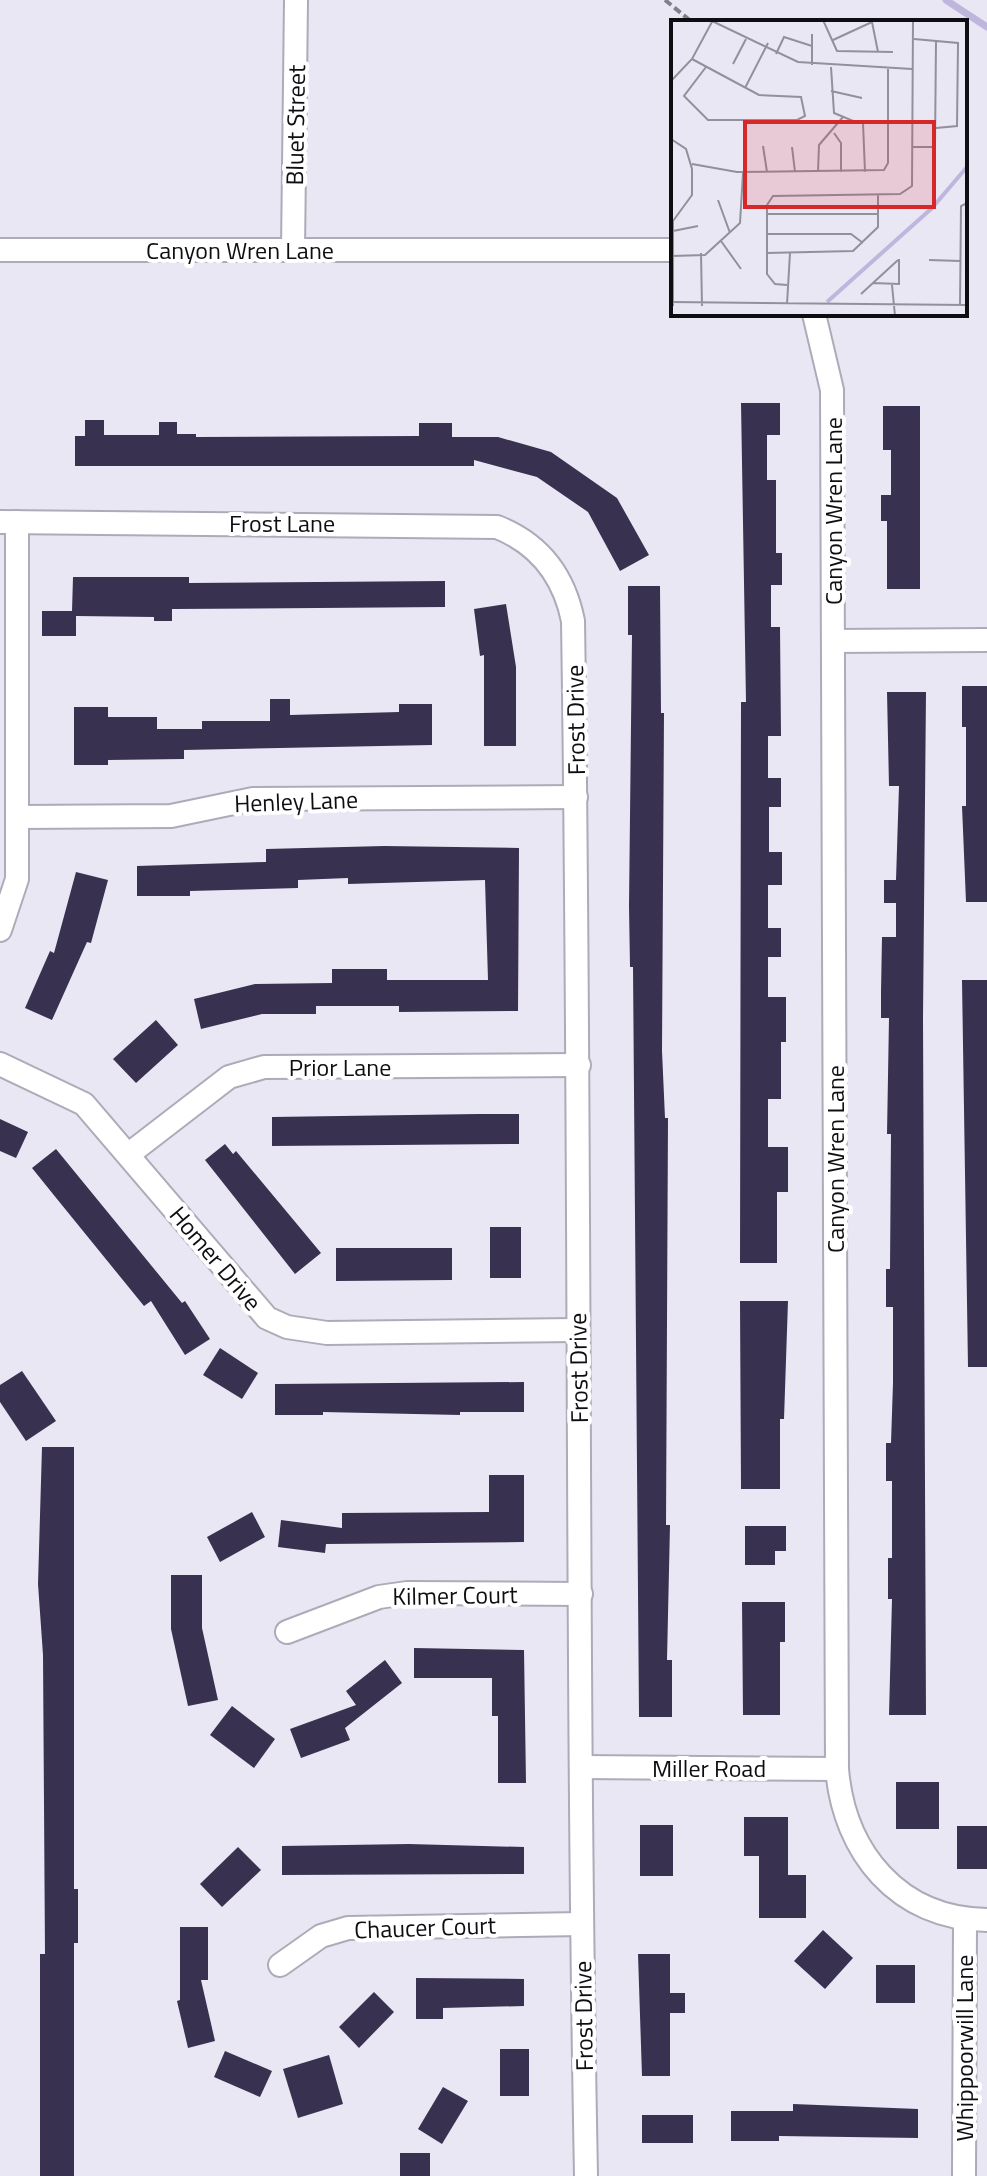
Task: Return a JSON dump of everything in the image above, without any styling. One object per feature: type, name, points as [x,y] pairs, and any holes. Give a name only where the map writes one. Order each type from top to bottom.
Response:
[{"type":"street","name":"Bluet Street","points":[[293,250],[296,0]]},
{"type":"street","name":"Canyon Wren Lane","points":[[0,250],[671,250]]},
{"type":"street","name":"Canyon Wren Lane","points":[[814,316],[832,390],[837,1769],[840,1802],[849,1829],[878,1886],[976,1920]]},
{"type":"street","points":[[0,930],[17,879],[19,817],[8,522]]},
{"type":"street","name":"Frost Lane","points":[[8,522],[473,524],[497,527],[520,536],[551,565]]},
{"type":"street","name":"Frost Drive","points":[[551,565],[569,599],[573,621],[579,1065],[577,1330],[581,1924],[586,2176]]},
{"type":"street","points":[[833,641],[987,640]]},
{"type":"street","name":"Henley Lane","points":[[19,817],[171,816],[253,799],[576,797]]},
{"type":"street","name":"Homer Drive","points":[[0,1064],[84,1104],[251,1303],[267,1318],[287,1327],[327,1333],[577,1330]]},
{"type":"street","name":"Prior Lane","points":[[129,1154],[229,1077],[247,1070],[264,1067],[579,1065]]},
{"type":"street","name":"Kilmer Court","points":[[287,1632],[379,1597],[407,1593],[581,1594]]},
{"type":"street","name":"Miller Road","points":[[582,1767],[837,1769]]},
{"type":"street","name":"Whippoorwill Lane","points":[[964,2176],[976,1920]]},
{"type":"street","name":"Chaucer Court","points":[[280,1965],[321,1936],[348,1928],[581,1924]]},
{"type":"street","points":[[569,2176],[586,2176]]},
{"type":"path","points":[[665,0],[690,20]]},
{"type":"building","points":[[741,403],[780,403],[780,435],[767,435],[767,480],[776,480],[776,553],[782,553],[782,585],[771,585],[771,627],[780,627],[781,736],[768,736],[768,778],[781,778],[781,807],[769,807],[769,852],[782,852],[782,885],[768,885],[768,928],[781,928],[781,957],[768,957],[768,997],[786,997],[786,1042],[781,1042],[781,1099],[768,1099],[768,1147],[788,1147],[788,1192],[777,1192],[777,1263],[740,1263],[741,702],[746,702]]},
{"type":"building","points":[[883,406],[920,406],[920,589],[887,589],[887,521],[881,521],[881,495],[891,495],[891,450],[883,450]]},
{"type":"building","points":[[85,420],[104,420],[104,435],[159,435],[159,422],[177,422],[177,434],[196,434],[196,437],[419,436],[419,423],[452,423],[452,437],[498,437],[551,452],[617,498],[649,555],[620,571],[588,512],[537,477],[474,460],[474,466],[75,466],[75,436],[85,436]]},
{"type":"building","points":[[73,577],[189,577],[189,583],[445,581],[445,607],[172,609],[172,621],[154,621],[154,617],[76,616],[76,636],[42,636],[42,611],[72,611]]},
{"type":"building","points":[[628,586],[660,586],[661,713],[664,713],[662,1051],[665,1118],[668,1118],[666,1525],[670,1525],[667,1660],[672,1660],[672,1717],[639,1717],[633,967],[630,967],[629,907],[632,635],[628,635]]},
{"type":"building","points":[[506,604],[516,667],[516,746],[484,746],[484,655],[480,656],[474,609]]},
{"type":"building","points":[[962,686],[987,686],[987,902],[966,902],[962,806],[966,806],[966,727],[962,727]]},
{"type":"building","points":[[887,692],[926,692],[923,1018],[926,1715],[889,1715],[892,1599],[888,1599],[888,1558],[892,1558],[892,1481],[886,1481],[886,1443],[891,1443],[893,1307],[886,1307],[886,1269],[890,1269],[891,1134],[887,1134],[889,1018],[881,1018],[881,992],[882,937],[896,937],[896,903],[884,903],[884,880],[896,880],[899,786],[889,786]]},
{"type":"building","points":[[270,699],[290,699],[290,715],[399,712],[399,704],[432,704],[432,745],[184,750],[184,759],[108,760],[108,765],[74,765],[74,707],[108,707],[108,717],[157,717],[157,729],[202,729],[202,721],[270,721]]},
{"type":"building","points":[[384,846],[519,848],[518,1011],[399,1012],[399,1006],[316,1006],[316,1014],[262,1014],[201,1029],[194,999],[255,984],[332,983],[332,969],[387,969],[387,980],[488,980],[485,880],[348,884],[348,878],[298,880],[298,888],[190,891],[190,896],[137,896],[137,866],[266,862],[266,849]]},
{"type":"building","points":[[76,872],[108,880],[91,943],[87,942],[52,1020],[25,1008],[50,951],[54,953]]},
{"type":"building","points":[[962,980],[987,980],[987,1367],[968,1367]]},
{"type":"building","points":[[156,1020],[178,1045],[136,1083],[113,1059]]},
{"type":"building","points":[[519,1114],[519,1144],[272,1146],[272,1117]]},
{"type":"building","points":[[0,1119],[28,1132],[16,1158],[0,1151]]},
{"type":"building","points":[[225,1144],[233,1154],[236,1151],[321,1253],[295,1274],[205,1160]]},
{"type":"building","points":[[56,1149],[182,1303],[185,1301],[210,1339],[185,1355],[151,1301],[144,1306],[57,1199],[32,1168]]},
{"type":"building","points":[[490,1227],[521,1227],[521,1278],[490,1278]]},
{"type":"building","points":[[336,1248],[452,1248],[452,1280],[336,1281]]},
{"type":"building","points":[[740,1301],[788,1301],[784,1419],[780,1419],[780,1489],[741,1489]]},
{"type":"building","points":[[220,1348],[258,1373],[242,1399],[203,1375]]},
{"type":"building","points":[[22,1371],[56,1421],[26,1441],[0,1402],[0,1385]]},
{"type":"building","points":[[524,1382],[524,1412],[460,1412],[460,1415],[323,1412],[323,1415],[275,1415],[275,1384]]},
{"type":"building","points":[[42,1447],[74,1447],[74,1889],[78,1889],[78,1943],[74,1943],[74,2176],[40,2176],[40,1954],[45,1954],[43,1655],[38,1584]]},
{"type":"building","points":[[489,1475],[524,1475],[524,1542],[326,1544],[325,1553],[278,1547],[281,1520],[342,1528],[342,1513],[489,1512]]},
{"type":"building","points":[[252,1512],[265,1537],[220,1562],[207,1537]]},
{"type":"building","points":[[745,1526],[786,1526],[786,1551],[775,1551],[775,1565],[745,1565]]},
{"type":"building","points":[[171,1575],[202,1575],[202,1628],[218,1700],[188,1706],[171,1629]]},
{"type":"building","points":[[742,1602],[785,1602],[785,1642],[780,1642],[780,1715],[743,1715]]},
{"type":"building","points":[[414,1648],[524,1650],[526,1783],[498,1783],[498,1716],[492,1716],[492,1678],[414,1678]]},
{"type":"building","points":[[385,1660],[402,1683],[345,1728],[350,1740],[301,1758],[290,1729],[356,1705],[346,1691]]},
{"type":"building","points":[[232,1706],[275,1739],[254,1768],[210,1735]]},
{"type":"building","points":[[896,1782],[939,1782],[939,1829],[896,1829]]},
{"type":"building","points":[[744,1817],[788,1817],[788,1875],[806,1875],[806,1918],[759,1918],[759,1856],[744,1856]]},
{"type":"building","points":[[640,1825],[673,1825],[673,1876],[640,1876]]},
{"type":"building","points":[[957,1826],[987,1826],[987,1869],[957,1869]]},
{"type":"building","points":[[409,1844],[524,1847],[524,1874],[282,1875],[282,1846]]},
{"type":"building","points":[[238,1847],[261,1870],[222,1907],[200,1884]]},
{"type":"building","points":[[180,1927],[208,1927],[208,1980],[201,1980],[215,2041],[188,2048],[177,2001],[180,2000]]},
{"type":"building","points":[[823,1930],[853,1958],[825,1989],[794,1961]]},
{"type":"building","points":[[638,1954],[670,1954],[670,1993],[685,1993],[685,2013],[670,2013],[670,2076],[642,2076]]},
{"type":"building","points":[[876,1965],[915,1965],[915,2003],[876,2003]]},
{"type":"building","points":[[416,1978],[524,1979],[524,2006],[443,2008],[443,2019],[416,2019]]},
{"type":"building","points":[[374,1992],[394,2012],[359,2048],[339,2027]]},
{"type":"building","points":[[500,2049],[529,2049],[529,2096],[500,2096]]},
{"type":"building","points":[[225,2051],[272,2071],[260,2097],[214,2077]]},
{"type":"building","points":[[329,2055],[343,2104],[298,2118],[283,2069]]},
{"type":"building","points":[[443,2087],[468,2101],[442,2144],[418,2129]]},
{"type":"building","points":[[793,2104],[918,2109],[918,2138],[779,2136],[779,2141],[731,2141],[731,2111],[793,2111]]},
{"type":"building","points":[[642,2115],[693,2115],[693,2143],[642,2143]]},
{"type":"building","points":[[400,2153],[430,2153],[430,2176],[400,2176]]},
{"type":"waterway","points":[[946,0],[987,27]]}]
